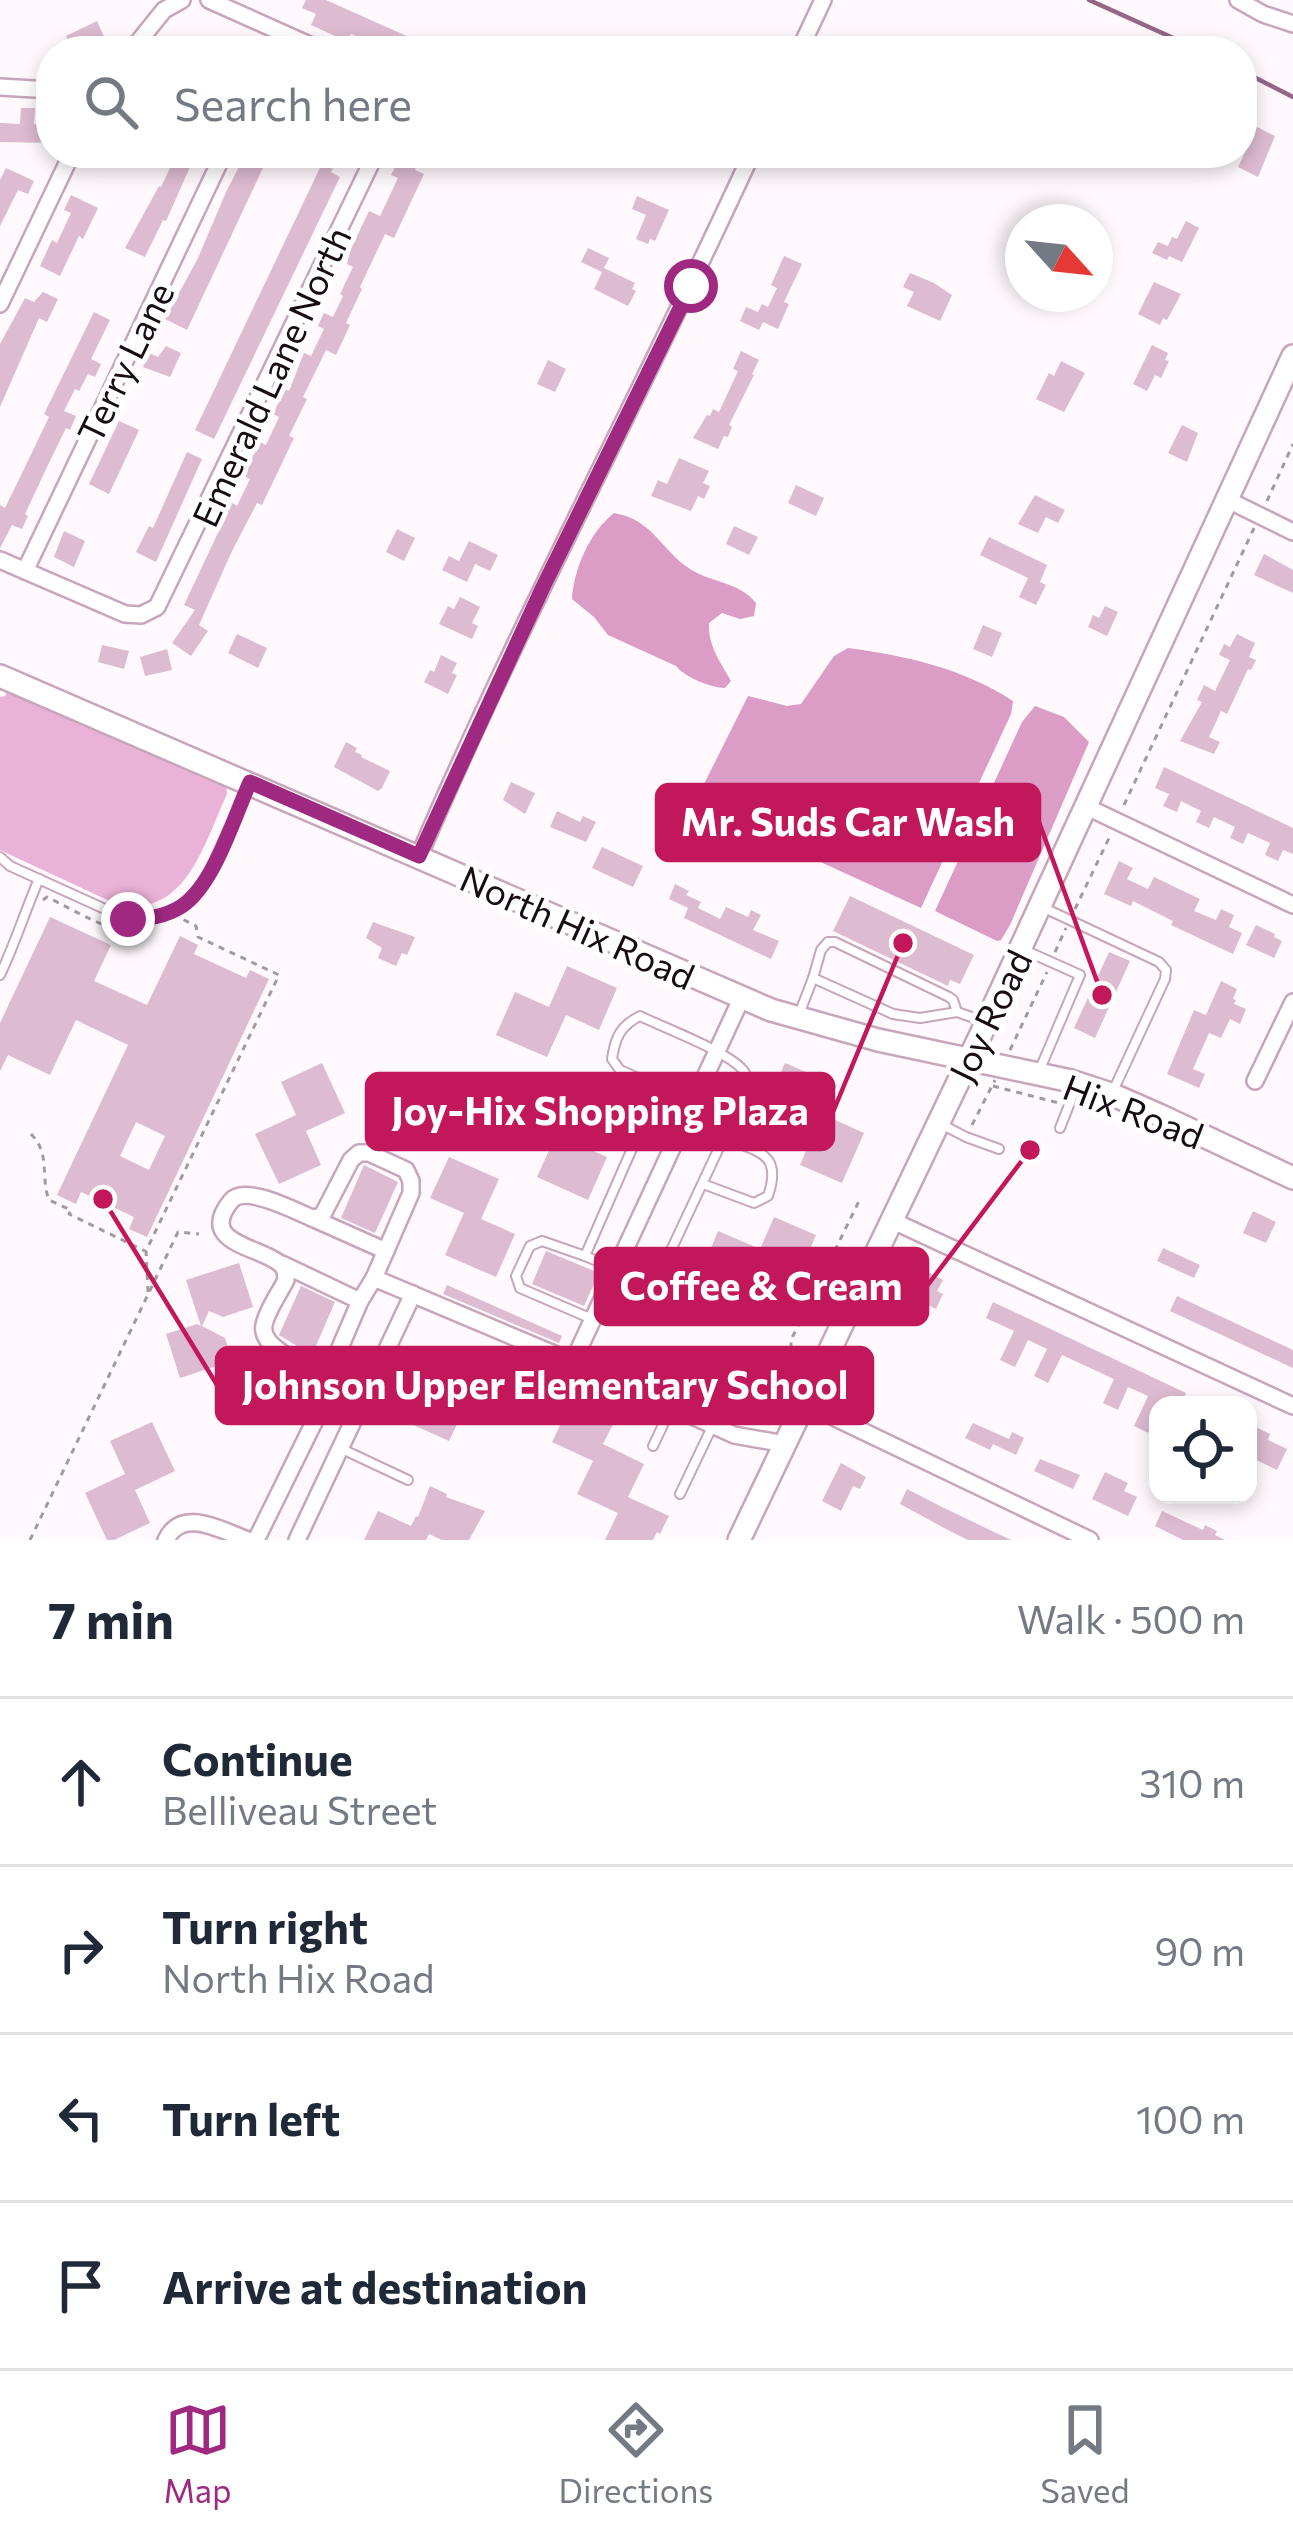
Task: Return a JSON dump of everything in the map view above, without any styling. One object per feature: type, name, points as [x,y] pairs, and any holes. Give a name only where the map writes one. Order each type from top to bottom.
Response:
[{"type":"street","points":[[142,36],[164,10],[182,0]]},
{"type":"street","points":[[209,0],[291,36]]},
{"type":"street","points":[[806,36],[823,0]]},
{"type":"street","points":[[1238,0],[1267,7],[1293,24]]},
{"type":"street","points":[[280,36],[282,32]]},
{"type":"street","points":[[0,87],[36,89]]},
{"type":"street","points":[[0,304],[65,168]]},
{"type":"street","name":"Terry Lane","points":[[25,571],[217,168]]},
{"type":"street","name":"Emerald Lane North","points":[[25,571],[130,615],[150,613],[164,598],[369,168]]},
{"type":"street","points":[[419,856],[745,168]]},
{"type":"street","name":"Joy Road","points":[[740,1540],[1041,907],[1293,356]]},
{"type":"street","points":[[1228,500],[1293,532]]},
{"type":"street","points":[[0,560],[25,571]]},
{"type":"street","name":"North Hix Road","points":[[0,676],[797,1019],[969,1059]]},
{"type":"street","points":[[1087,808],[1293,905]]},
{"type":"street","points":[[573,1362],[742,997]]},
{"type":"street","points":[[1255,1081],[1293,1002]]},
{"type":"street","name":"Hix Road","points":[[969,1059],[1111,1094],[1293,1178]]},
{"type":"street","points":[[166,1540],[172,1528],[192,1521],[252,1540],[326,1398],[360,1301],[411,1193],[411,1181],[406,1170],[359,1153],[322,1216],[312,1218]]},
{"type":"street","points":[[360,1301],[230,1240],[221,1221],[232,1199],[251,1195],[386,1251]]},
{"type":"street","points":[[893,1221],[1293,1406]]},
{"type":"street","points":[[281,1264],[286,1280],[264,1324],[264,1337],[271,1346],[330,1376]]},
{"type":"street","points":[[374,1278],[734,1436],[785,1444]]},
{"type":"street","points":[[297,1540],[413,1294]]},
{"type":"street","points":[[805,1403],[1090,1540]]},
{"type":"lane","points":[[0,857],[10,866],[128,919],[154,919],[184,905],[205,881],[250,782]]},
{"type":"lane","points":[[0,975],[40,879]]},
{"type":"lane","points":[[1041,907],[1160,962],[1166,970],[1111,1094]]},
{"type":"lane","points":[[797,1019],[828,942],[949,997],[957,1012]]},
{"type":"lane","points":[[1021,949],[1080,975],[1037,1075]]},
{"type":"lane","points":[[813,978],[892,1014],[920,1018],[957,1012],[987,1022]]},
{"type":"lane","points":[[658,1278],[747,1088],[747,1078],[743,1069],[716,1052],[640,1016],[627,1023],[616,1038],[612,1059],[620,1070],[693,1102]]},
{"type":"lane","points":[[1060,1128],[1078,1084]]},
{"type":"lane","points":[[585,1256],[659,1088]]},
{"type":"lane","points":[[938,1123],[999,1149]]},
{"type":"lane","points":[[702,1184],[754,1203],[768,1196],[772,1163],[724,1138]]},
{"type":"lane","points":[[592,1319],[520,1288],[516,1276],[530,1246],[542,1241],[616,1269]]},
{"type":"lane","points":[[653,1446],[672,1406]]},
{"type":"lane","points":[[680,1494],[712,1426]]},
{"type":"lane","points":[[340,1448],[408,1480]]},
{"type":"path","points":[[1264,507],[1293,444]]},
{"type":"path","points":[[1123,807],[1255,524]]},
{"type":"path","points":[[1008,1055],[1109,837]]},
{"type":"path","points":[[40,906],[46,897],[120,930],[157,928]]},
{"type":"path","points":[[30,1540],[143,1310],[148,1292],[146,1251],[279,975],[198,937],[196,926],[173,920]]},
{"type":"path","points":[[972,1126],[994,1084],[1062,1103]]},
{"type":"path","points":[[32,1134],[45,1159],[49,1200],[146,1251]]},
{"type":"path","points":[[752,1428],[791,1354],[791,1340],[860,1198]]},
{"type":"path","points":[[148,1292],[178,1232],[199,1234]]},
{"type":"shaded area","points":[[614,513],[640,523],[685,566],[736,588],[756,603],[754,616],[740,619],[722,613],[709,623],[713,646],[731,681],[725,688],[699,681],[608,635],[572,599],[585,552]]},
{"type":"shaded area","points":[[848,648],[934,665],[1013,701],[921,908],[694,804],[748,696],[787,706],[801,704],[834,656]]},
{"type":"shaded area","points":[[8,690],[226,784],[227,794],[200,855],[176,889],[140,906],[116,904],[0,850],[0,697]]},
{"type":"shaded area","points":[[1035,706],[1064,717],[1089,742],[1010,925],[997,941],[935,911],[1022,722]]},
{"type":"building","points":[[306,0],[326,0],[407,36],[335,36],[311,25],[316,14],[302,8]]},
{"type":"building","points":[[97,21],[104,36],[66,36]]},
{"type":"building","points":[[21,108],[35,108],[36,143],[0,142],[0,123],[20,124]]},
{"type":"building","points":[[1257,127],[1275,136],[1258,177],[1240,168],[1257,168]]},
{"type":"building","points":[[6,168],[34,181],[28,194],[18,190],[0,226],[0,180]]},
{"type":"building","points":[[170,168],[190,168],[145,257],[125,248]]},
{"type":"building","points":[[238,168],[263,168],[187,330],[165,319]]},
{"type":"building","points":[[320,168],[333,168],[331,172],[340,177],[214,439],[195,430]]},
{"type":"building","points":[[394,168],[416,168],[424,174],[394,238],[385,234],[336,355],[326,350],[303,397],[307,399],[289,436],[294,438],[262,505],[257,503],[232,551],[199,625],[208,631],[191,656],[172,643],[195,610],[184,605],[232,503],[237,506],[250,479],[243,476],[260,442],[266,445],[285,389],[289,391],[304,353],[311,356],[324,329],[318,326],[324,313],[333,317],[353,267],[347,264],[351,249],[369,211],[380,216],[398,178],[391,175]]},
{"type":"building","points":[[71,195],[98,208],[60,276],[40,266],[71,213],[64,210]]},
{"type":"building","points":[[637,196],[669,210],[655,241],[650,239],[648,244],[636,239],[646,215],[632,209]]},
{"type":"building","points":[[1186,221],[1199,228],[1182,262],[1152,253],[1158,242],[1168,246],[1172,237],[1177,239]]},
{"type":"building","points":[[588,248],[609,258],[604,268],[635,283],[628,306],[594,289],[602,272],[581,262]]},
{"type":"building","points":[[784,256],[802,264],[784,302],[789,304],[778,329],[763,322],[759,330],[740,321],[746,307],[758,312],[762,304],[768,307],[777,288],[771,285]]},
{"type":"building","points":[[910,273],[952,295],[940,321],[907,306],[914,292],[903,287]]},
{"type":"building","points":[[1154,282],[1181,294],[1160,325],[1138,314]]},
{"type":"building","points":[[43,292],[58,299],[47,322],[39,318],[0,407],[0,344],[25,298],[34,302]]},
{"type":"building","points":[[94,312],[110,320],[91,359],[101,364],[95,377],[88,374],[79,391],[75,389],[64,411],[76,416],[70,430],[66,428],[48,465],[22,529],[12,525],[0,548],[0,505],[5,508]]},
{"type":"building","points":[[1152,345],[1168,353],[1165,360],[1169,361],[1161,378],[1155,375],[1147,391],[1133,384]]},
{"type":"building","points":[[166,346],[181,353],[170,377],[143,367],[149,353],[158,357]]},
{"type":"building","points":[[741,351],[759,360],[728,437],[724,436],[718,449],[693,438],[713,409],[719,412],[738,371],[733,369]]},
{"type":"building","points":[[548,360],[566,369],[555,392],[537,384]]},
{"type":"building","points":[[1061,361],[1085,373],[1064,412],[1036,399]]},
{"type":"building","points":[[119,421],[139,430],[109,494],[89,484]]},
{"type":"building","points":[[1182,425],[1198,433],[1187,462],[1168,453]]},
{"type":"building","points":[[187,452],[202,459],[156,562],[136,552],[149,526],[153,528]]},
{"type":"building","points":[[679,458],[709,471],[703,483],[710,486],[691,511],[651,496],[658,480],[667,484]]},
{"type":"building","points":[[796,485],[824,498],[816,516],[788,503]]},
{"type":"building","points":[[1035,495],[1065,510],[1058,523],[1046,517],[1038,533],[1018,524]]},
{"type":"building","points":[[734,526],[758,537],[749,555],[726,544]]},
{"type":"building","points":[[397,529],[415,538],[404,561],[386,552]]},
{"type":"building","points":[[64,531],[85,541],[74,567],[54,557]]},
{"type":"building","points":[[989,537],[1047,565],[1040,582],[1046,585],[1036,605],[1019,597],[1028,578],[980,555]]},
{"type":"building","points":[[469,541],[498,555],[490,571],[475,564],[467,582],[442,570],[449,556],[459,561]]},
{"type":"building","points":[[1264,554],[1293,570],[1293,593],[1254,575]]},
{"type":"building","points":[[460,597],[480,607],[472,623],[478,626],[472,639],[439,624],[448,606],[454,609]]},
{"type":"building","points":[[1105,606],[1118,612],[1107,636],[1088,627],[1093,615],[1099,618]]},
{"type":"building","points":[[983,625],[1002,633],[992,657],[973,649]]},
{"type":"building","points":[[237,634],[267,648],[258,668],[228,653]]},
{"type":"building","points":[[1237,634],[1255,643],[1249,657],[1256,660],[1209,737],[1220,742],[1214,754],[1180,741],[1202,702],[1197,700],[1204,685],[1215,691],[1230,660],[1219,655]]},
{"type":"building","points":[[102,645],[129,651],[124,669],[98,662]]},
{"type":"building","points":[[167,649],[172,670],[145,676],[140,657]]},
{"type":"building","points":[[441,655],[457,663],[448,694],[424,682]]},
{"type":"building","points":[[346,742],[361,757],[390,771],[378,791],[334,767]]},
{"type":"building","points":[[1164,767],[1293,828],[1293,854],[1283,850],[1278,861],[1265,855],[1270,843],[1248,833],[1243,844],[1230,838],[1235,827],[1214,817],[1209,828],[1196,822],[1201,811],[1181,801],[1177,812],[1163,806],[1169,794],[1155,788]]},
{"type":"building","points":[[511,782],[535,793],[525,814],[503,800]]},
{"type":"building","points":[[557,811],[580,822],[583,816],[596,822],[586,842],[550,827]]},
{"type":"building","points":[[602,847],[643,866],[633,887],[592,868]]},
{"type":"building","points":[[1119,861],[1133,868],[1127,879],[1148,889],[1154,877],[1200,899],[1194,911],[1216,920],[1221,909],[1234,915],[1229,927],[1242,933],[1233,954],[1133,901],[1131,906],[1104,894]]},
{"type":"building","points":[[675,884],[701,902],[698,908],[720,919],[726,907],[748,917],[751,910],[761,915],[753,930],[779,941],[771,959],[684,918],[688,908],[669,899]]},
{"type":"building","points":[[850,896],[974,955],[960,984],[950,980],[948,986],[833,931]]},
{"type":"building","points":[[50,917],[111,945],[94,981],[147,1005],[180,936],[198,945],[194,954],[246,978],[250,970],[269,979],[147,1237],[129,1229],[134,1217],[81,1192],[76,1204],[57,1195],[128,1045],[76,1020],[50,1075],[8,1055],[0,1071],[0,1023]],"holes":[[[136,1122],[165,1136],[149,1170],[120,1156]]]},
{"type":"building","points":[[373,922],[415,937],[396,966],[378,958],[382,948],[366,938]]},
{"type":"building","points":[[1256,925],[1282,941],[1274,958],[1246,945]]},
{"type":"building","points":[[1109,952],[1130,961],[1095,1038],[1074,1028]]},
{"type":"building","points":[[567,966],[617,988],[599,1030],[566,1015],[547,1057],[496,1035],[515,992],[549,1007]]},
{"type":"building","points":[[1221,981],[1237,989],[1234,1004],[1246,1009],[1240,1024],[1230,1019],[1221,1038],[1209,1033],[1193,1069],[1205,1074],[1199,1088],[1167,1074],[1194,1010],[1206,1015]]},
{"type":"building","points":[[322,1063],[345,1113],[306,1131],[321,1165],[279,1184],[255,1134],[296,1115],[281,1082]]},
{"type":"building","points":[[785,1063],[837,1085],[824,1115],[864,1133],[842,1183],[800,1165],[816,1128],[766,1106]]},
{"type":"building","points":[[541,1079],[591,1101],[573,1142],[607,1157],[588,1200],[537,1177],[556,1135],[522,1121]]},
{"type":"building","points":[[449,1157],[499,1179],[481,1219],[515,1234],[496,1277],[445,1255],[464,1213],[430,1198]]},
{"type":"building","points":[[364,1165],[398,1182],[375,1233],[341,1218]]},
{"type":"building","points":[[1253,1211],[1276,1222],[1266,1243],[1243,1233]]},
{"type":"building","points":[[774,1217],[816,1235],[795,1284],[754,1267],[740,1300],[697,1282],[718,1231],[760,1249]]},
{"type":"building","points":[[1163,1248],[1200,1265],[1194,1278],[1157,1261]]},
{"type":"building","points":[[546,1251],[599,1273],[584,1306],[532,1284]]},
{"type":"building","points":[[239,1263],[253,1307],[223,1317],[209,1311],[202,1326],[225,1338],[232,1361],[180,1378],[166,1334],[201,1326],[186,1280]]},
{"type":"building","points":[[928,1272],[943,1280],[936,1309],[918,1300]]},
{"type":"building","points":[[447,1285],[562,1336],[559,1343],[443,1294]]},
{"type":"building","points":[[301,1286],[335,1302],[312,1355],[279,1335]]},
{"type":"building","points":[[1177,1296],[1293,1350],[1293,1368],[1170,1311]]},
{"type":"building","points":[[993,1302],[1186,1393],[1149,1396],[1148,1433],[1134,1426],[1148,1396],[1128,1387],[1118,1410],[1103,1403],[1114,1379],[1062,1355],[1048,1383],[1034,1376],[1047,1349],[1028,1340],[1015,1367],[1000,1360],[1014,1331],[986,1318]]},
{"type":"building","points":[[471,1351],[521,1374],[501,1416],[468,1401],[449,1441],[398,1418],[418,1375],[452,1391]]},
{"type":"building","points":[[576,1392],[619,1412],[603,1444],[644,1464],[628,1497],[669,1516],[653,1540],[605,1540],[618,1513],[577,1494],[593,1461],[552,1442]]},
{"type":"building","points":[[152,1422],[175,1471],[135,1490],[150,1523],[107,1540],[85,1493],[125,1474],[110,1441]]},
{"type":"building","points":[[973,1423],[1009,1439],[1012,1432],[1024,1438],[1016,1455],[965,1438]]},
{"type":"building","points":[[1257,1428],[1270,1434],[1268,1440],[1287,1449],[1277,1470],[1257,1460]]},
{"type":"building","points":[[1040,1459],[1080,1475],[1073,1489],[1034,1471]]},
{"type":"building","points":[[841,1463],[866,1477],[860,1489],[853,1486],[841,1511],[822,1501]]},
{"type":"building","points":[[1105,1472],[1128,1483],[1124,1491],[1137,1497],[1128,1516],[1092,1499]]},
{"type":"building","points":[[430,1486],[485,1511],[469,1540],[442,1540],[429,1534],[426,1540],[364,1540],[378,1511],[411,1526]]},
{"type":"building","points":[[907,1489],[1011,1540],[968,1540],[900,1504]]},
{"type":"building","points":[[1162,1511],[1203,1530],[1205,1525],[1225,1540],[1183,1540],[1155,1526]]},
{"type":"waterway","points":[[1089,0],[1169,36]]},
{"type":"waterway","points":[[1257,79],[1293,97]]},
{"type":"place","name":"Joy-Hix Shopping Plaza","points":[[903,943]]},
{"type":"place","name":"Mr. Suds Car Wash","points":[[1102,995]]},
{"type":"place","name":"Coffee & Cream","points":[[1030,1150]]},
{"type":"place","name":"Johnson Upper Elementary School","points":[[103,1199]]},
{"type":"route","points":[[128,919],[154,919],[184,905],[205,881],[250,782],[419,856],[543,587],[691,286]]}]
